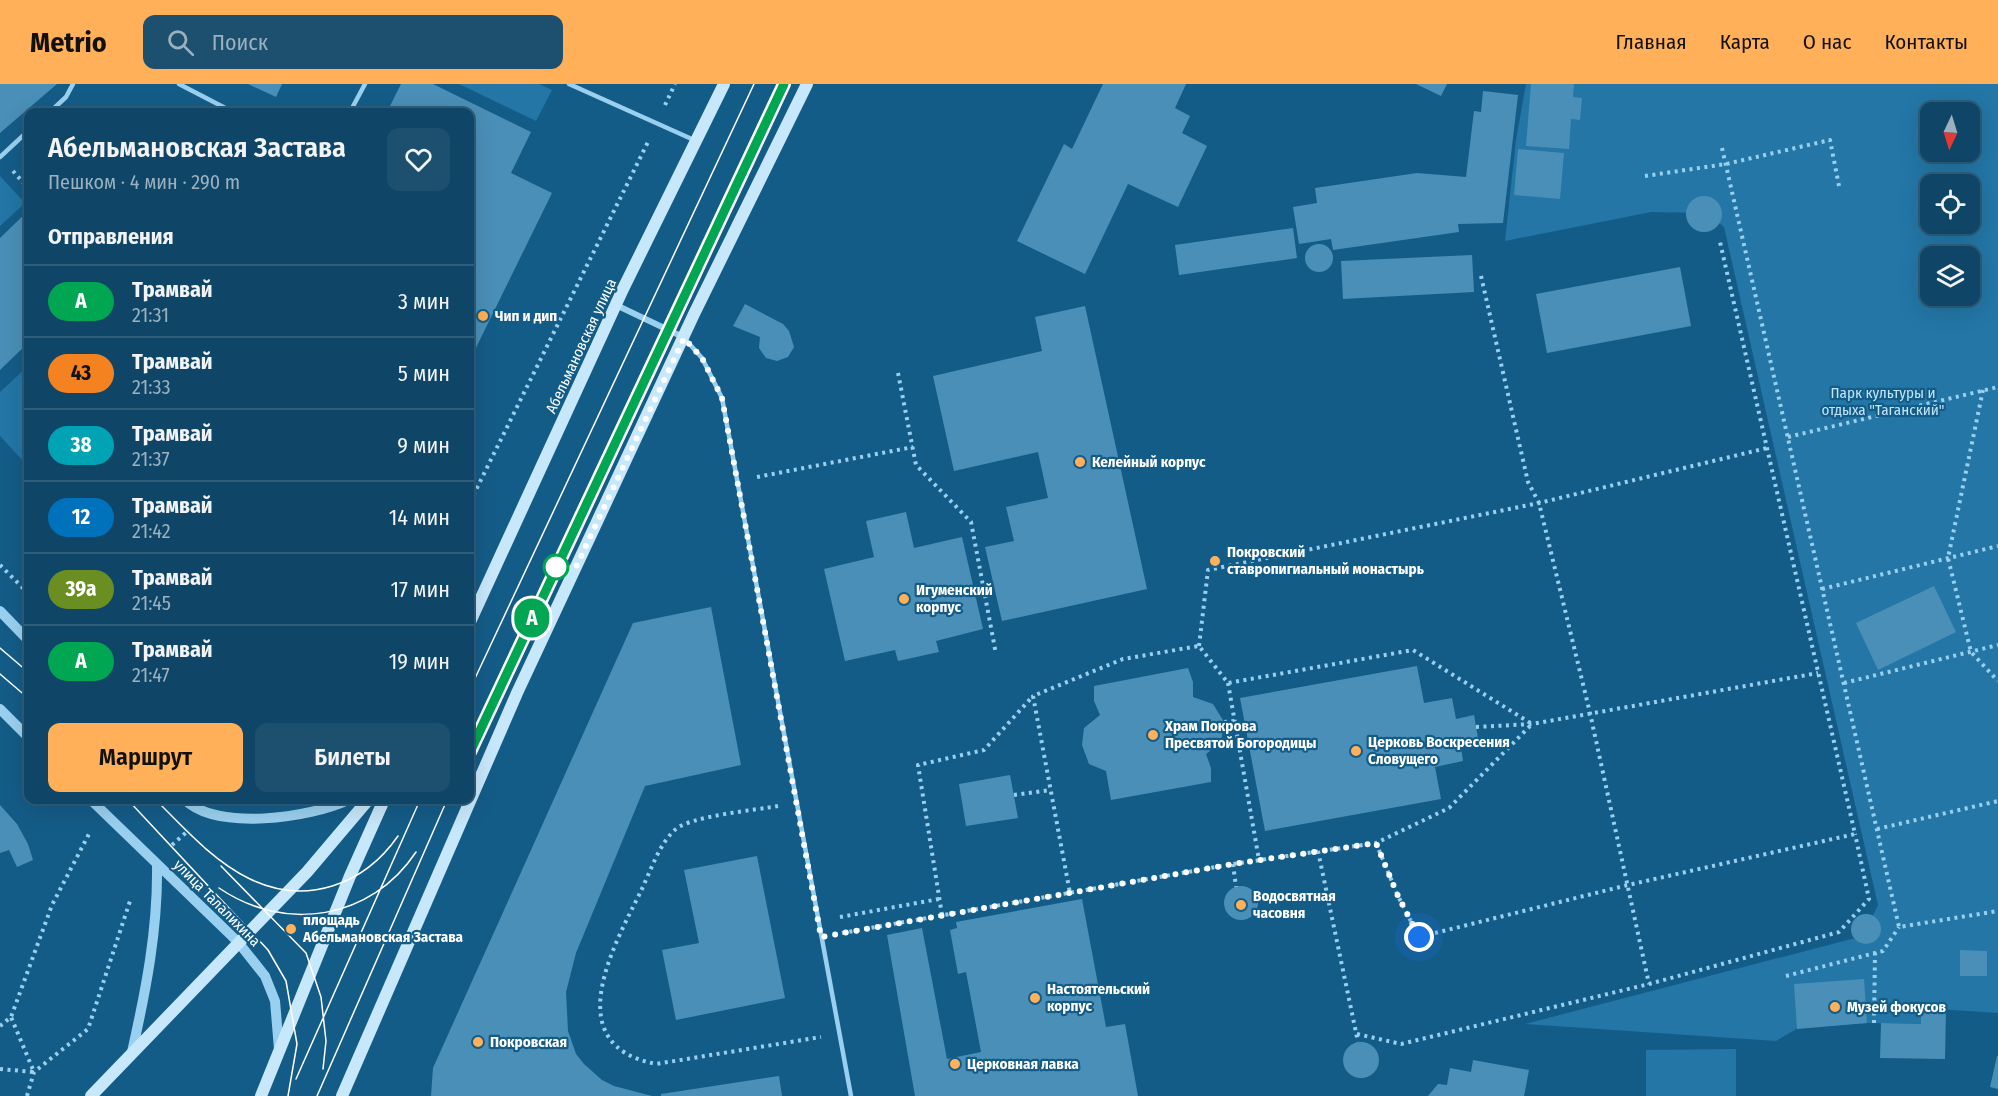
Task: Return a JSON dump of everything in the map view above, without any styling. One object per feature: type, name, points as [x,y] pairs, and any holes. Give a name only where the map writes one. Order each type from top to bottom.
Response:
[{"type":"main road","name":"Абельмановская улица","points":[[474,613],[616,305],[724,84]]},
{"type":"main road","points":[[474,790],[509,709],[807,84]]},
{"type":"main road","points":[[91,1096],[307,872],[365,804]]},
{"type":"main road","points":[[261,1096],[350,876],[382,804]]},
{"type":"main road","points":[[342,1096],[468,804]]},
{"type":"street","points":[[616,305],[684,338]]},
{"type":"street","points":[[0,611],[24,636]]},
{"type":"street","points":[[0,621],[14,625]]},
{"type":"street","points":[[0,709],[24,733]]},
{"type":"street","name":"улица Талалихина","points":[[95,804],[238,942],[265,976],[272,992],[279,1030],[279,1049]]},
{"type":"street","points":[[192,804],[209,813],[250,818],[280,818],[312,812],[336,804]]},
{"type":"street","points":[[132,1052],[149,980],[158,907],[156,863]]},
{"type":"lane","points":[[55,108],[66,98],[73,84]]},
{"type":"lane","points":[[179,84],[225,108]]},
{"type":"lane","points":[[352,108],[365,84]]},
{"type":"lane","points":[[569,84],[696,141]]},
{"type":"lane","points":[[0,157],[24,135]]},
{"type":"lane","points":[[684,338],[702,358],[722,398],[795,803],[851,1096]]},
{"type":"path","points":[[474,487],[675,84]]},
{"type":"path","points":[[1645,176],[1726,164],[1830,140],[1839,186]]},
{"type":"path","points":[[1722,148],[1899,927],[1883,951],[1786,976]]},
{"type":"path","points":[[1357,1034],[1401,1044],[1649,984],[1839,932],[1869,899],[1720,242]]},
{"type":"path","points":[[1481,276],[1528,482],[1539,503],[1590,713],[1649,984]]},
{"type":"path","points":[[898,373],[916,465],[971,522],[996,654]]},
{"type":"path","points":[[1788,437],[1998,387]]},
{"type":"path","points":[[1983,390],[1948,558],[1971,652],[1998,681]]},
{"type":"path","points":[[737,480],[913,447]]},
{"type":"path","points":[[1259,860],[1228,683],[1199,646],[1208,570],[1539,503],[1767,448]]},
{"type":"path","points":[[1822,589],[1998,546]]},
{"type":"path","points":[[0,565],[24,589]]},
{"type":"path","points":[[1844,683],[1998,645]]},
{"type":"path","points":[[942,915],[918,765],[984,750],[1034,696],[1123,659],[1199,646]]},
{"type":"path","points":[[1228,683],[1413,650],[1532,724]]},
{"type":"path","points":[[1476,727],[1532,724],[1818,673]]},
{"type":"path","points":[[1034,696],[1070,893]]},
{"type":"path","points":[[1224,722],[1234,721]]},
{"type":"path","points":[[821,937],[1233,864],[1376,843],[1449,808],[1532,724]]},
{"type":"path","points":[[1014,795],[1051,790]]},
{"type":"path","points":[[1877,829],[1998,801]]},
{"type":"path","points":[[795,803],[697,820],[676,828],[664,845],[609,956],[602,979],[603,1022],[610,1040],[622,1053],[638,1061],[656,1064],[839,1034]]},
{"type":"path","points":[[156,863],[209,813]]},
{"type":"path","points":[[0,1026],[11,1017],[52,905],[91,828]]},
{"type":"path","points":[[1376,843],[1398,896],[1419,937],[1628,885],[1855,834]]},
{"type":"path","points":[[1318,851],[1358,1042]]},
{"type":"path","points":[[1233,864],[1236,887]]},
{"type":"path","points":[[27,1096],[34,1072],[88,1029],[131,899]]},
{"type":"path","points":[[818,922],[939,899]]},
{"type":"path","points":[[1899,927],[1998,911]]},
{"type":"path","points":[[1874,1023],[1875,952]]},
{"type":"path","points":[[11,1017],[34,1072]]},
{"type":"path","points":[[0,1068],[34,1072]]},
{"type":"green space","points":[[459,84],[539,84],[552,90],[536,121]]},
{"type":"green space","name":"Парк культуры и отдыха \"Таганский\"","points":[[1526,84],[1998,84],[1998,1013],[1922,1008],[1921,1024],[1867,1023],[1798,1028],[1776,1041],[1525,1024],[1863,936],[1878,905],[1724,227],[1707,213],[1651,212],[1505,241],[1516,140]]},
{"type":"green space","points":[[0,176],[24,204],[0,226]]},
{"type":"green space","points":[[24,370],[24,462],[0,436],[0,392]]},
{"type":"green space","points":[[1736,1049],[1736,1096],[1646,1096],[1646,1050]]},
{"type":"building","points":[[0,84],[57,84],[29,108],[24,108],[24,112],[0,133]]},
{"type":"building","points":[[248,84],[282,84],[276,97]]},
{"type":"building","points":[[401,84],[433,84],[531,132],[511,173],[552,193],[474,352],[474,108],[389,108]]},
{"type":"building","points":[[1103,84],[1186,84],[1175,108],[1190,116],[1182,133],[1207,146],[1178,207],[1128,184],[1085,274],[1017,241],[1064,144],[1072,149]]},
{"type":"building","points":[[1416,84],[1447,84],[1441,96]]},
{"type":"building","points":[[1531,84],[1574,84],[1573,97],[1582,98],[1580,120],[1571,119],[1569,149],[1526,146]]},
{"type":"building","points":[[1483,91],[1518,95],[1503,223],[1458,224],[1459,232],[1333,250],[1331,239],[1299,244],[1293,207],[1317,203],[1315,188],[1417,173],[1466,177],[1474,111],[1481,112]]},
{"type":"building","points":[[1518,149],[1564,153],[1560,199],[1514,195]]},
{"type":"building","points":[[1704,196],[1717,201],[1722,214],[1717,227],[1704,232],[1691,227],[1686,214],[1691,201]]},
{"type":"building","points":[[24,215],[24,347],[0,370],[0,238]]},
{"type":"building","points":[[1293,228],[1297,258],[1179,275],[1175,245]]},
{"type":"building","points":[[1319,244],[1329,248],[1333,258],[1329,268],[1319,272],[1309,268],[1305,258],[1309,248]]},
{"type":"building","points":[[1472,255],[1474,292],[1343,299],[1341,261]]},
{"type":"building","points":[[1680,267],[1691,326],[1547,353],[1536,294]]},
{"type":"building","points":[[745,304],[783,324],[789,331],[794,347],[788,357],[777,361],[766,358],[759,348],[760,337],[733,326]]},
{"type":"building","name":"Келейный корпус","points":[[1085,306],[1147,589],[1002,621],[985,547],[1014,541],[1006,507],[1048,498],[1038,452],[954,471],[933,376],[1042,351],[1035,317]]},
{"type":"building","name":"Игуменский корпус","points":[[906,512],[914,548],[962,537],[983,629],[936,641],[939,652],[898,661],[895,650],[845,661],[824,569],[874,557],[866,521]]},
{"type":"building","points":[[1934,586],[1956,632],[1878,670],[1856,623]]},
{"type":"building","points":[[711,607],[741,765],[645,786],[576,953],[566,992],[568,1031],[576,1054],[584,1064],[602,1080],[614,1086],[652,1096],[431,1096],[433,1068],[633,623]]},
{"type":"building","name":"Церковь Воскресения Словущего","points":[[1417,666],[1424,703],[1452,698],[1456,719],[1474,715],[1478,738],[1460,741],[1463,761],[1435,767],[1441,799],[1265,831],[1240,698]]},
{"type":"building","name":"Храм Покрова Пресвятой Богородицы","points":[[1188,668],[1193,682],[1193,697],[1213,704],[1224,722],[1221,742],[1206,754],[1211,768],[1211,782],[1111,800],[1106,771],[1089,764],[1082,745],[1084,728],[1100,715],[1094,701],[1094,686]]},
{"type":"building","points":[[1010,775],[1018,818],[966,826],[959,784]]},
{"type":"building","points":[[0,805],[17,824],[28,844],[33,860],[17,867],[9,850],[0,853]]},
{"type":"building","points":[[757,856],[785,998],[676,1020],[662,950],[699,943],[684,870]]},
{"type":"building","name":"Водосвятная часовня","points":[[1241,886],[1253,891],[1258,903],[1253,915],[1241,920],[1229,915],[1224,903],[1229,891]]},
{"type":"building","name":"Настоятельский корпус","points":[[1082,899],[1106,1027],[1125,1024],[1138,1096],[915,1096],[887,935],[922,928],[947,1059],[981,1052],[966,972],[958,974],[950,930],[957,928],[956,922]]},
{"type":"building","points":[[1866,914],[1876,919],[1881,929],[1876,939],[1866,944],[1856,939],[1851,929],[1856,919]]},
{"type":"building","points":[[1960,950],[1987,951],[1987,976],[1960,976]]},
{"type":"building","points":[[1864,979],[1867,1023],[1797,1029],[1794,984]]},
{"type":"building","points":[[1921,1008],[1946,1009],[1945,1059],[1880,1058],[1881,1023],[1921,1024]]},
{"type":"building","points":[[1361,1042],[1374,1047],[1379,1060],[1374,1073],[1361,1078],[1348,1073],[1343,1060],[1348,1047]]},
{"type":"building","points":[[1998,1056],[1998,1089],[1990,1087]]},
{"type":"building","points":[[1473,1060],[1529,1070],[1524,1096],[1428,1096],[1438,1084],[1447,1085],[1450,1068],[1471,1072]]},
{"type":"building","points":[[779,1076],[782,1096],[661,1096],[661,1094]]},
{"type":"tram line","points":[[474,680],[754,84]]},
{"type":"tram line","points":[[474,743],[784,84]]},
{"type":"tram line","name":"А","points":[[474,743],[784,84]]},
{"type":"tram line","points":[[0,648],[24,669]]},
{"type":"tram line","points":[[0,674],[24,695]]},
{"type":"tram line","points":[[132,804],[268,950],[286,981],[297,1044],[288,1096]]},
{"type":"tram line","points":[[160,804],[200,843],[236,872],[271,887],[292,891],[332,886],[351,878],[384,853],[398,836]]},
{"type":"tram line","points":[[296,1079],[418,804]]},
{"type":"tram line","points":[[317,1096],[445,804]]},
{"type":"tram line","points":[[219,888],[245,902],[271,911],[298,914],[325,912],[351,905],[376,893],[397,875],[416,852]]},
{"type":"tram line","points":[[221,866],[306,953],[321,997],[326,1041],[323,1069]]},
{"type":"place","name":"Чип и дип","points":[[483,316]]},
{"type":"place","name":"Келейный корпус","points":[[1080,462]]},
{"type":"place","name":"Покровский ставропигиальный монастырь","points":[[1215,561]]},
{"type":"place","name":"Игуменский корпус","points":[[904,599]]},
{"type":"place","name":"Храм Покрова Пресвятой Богородицы","points":[[1153,735]]},
{"type":"place","name":"Церковь Воскресения Словущего","points":[[1356,751]]},
{"type":"place","name":"Водосвятная часовня","points":[[1241,905]]},
{"type":"place","name":"площадь Абельмановская Застава","points":[[291,929]]},
{"type":"place","name":"Настоятельский корпус","points":[[1035,998]]},
{"type":"place","name":"Музей фокусов","points":[[1835,1007]]},
{"type":"place","name":"Покровская","points":[[478,1042]]},
{"type":"place","name":"Церковная лавка","points":[[955,1064]]},
{"type":"route","points":[[556,567],[576,567],[684,338],[702,358],[722,398],[821,937],[1233,864],[1376,843],[1398,896],[1419,937]]}]
